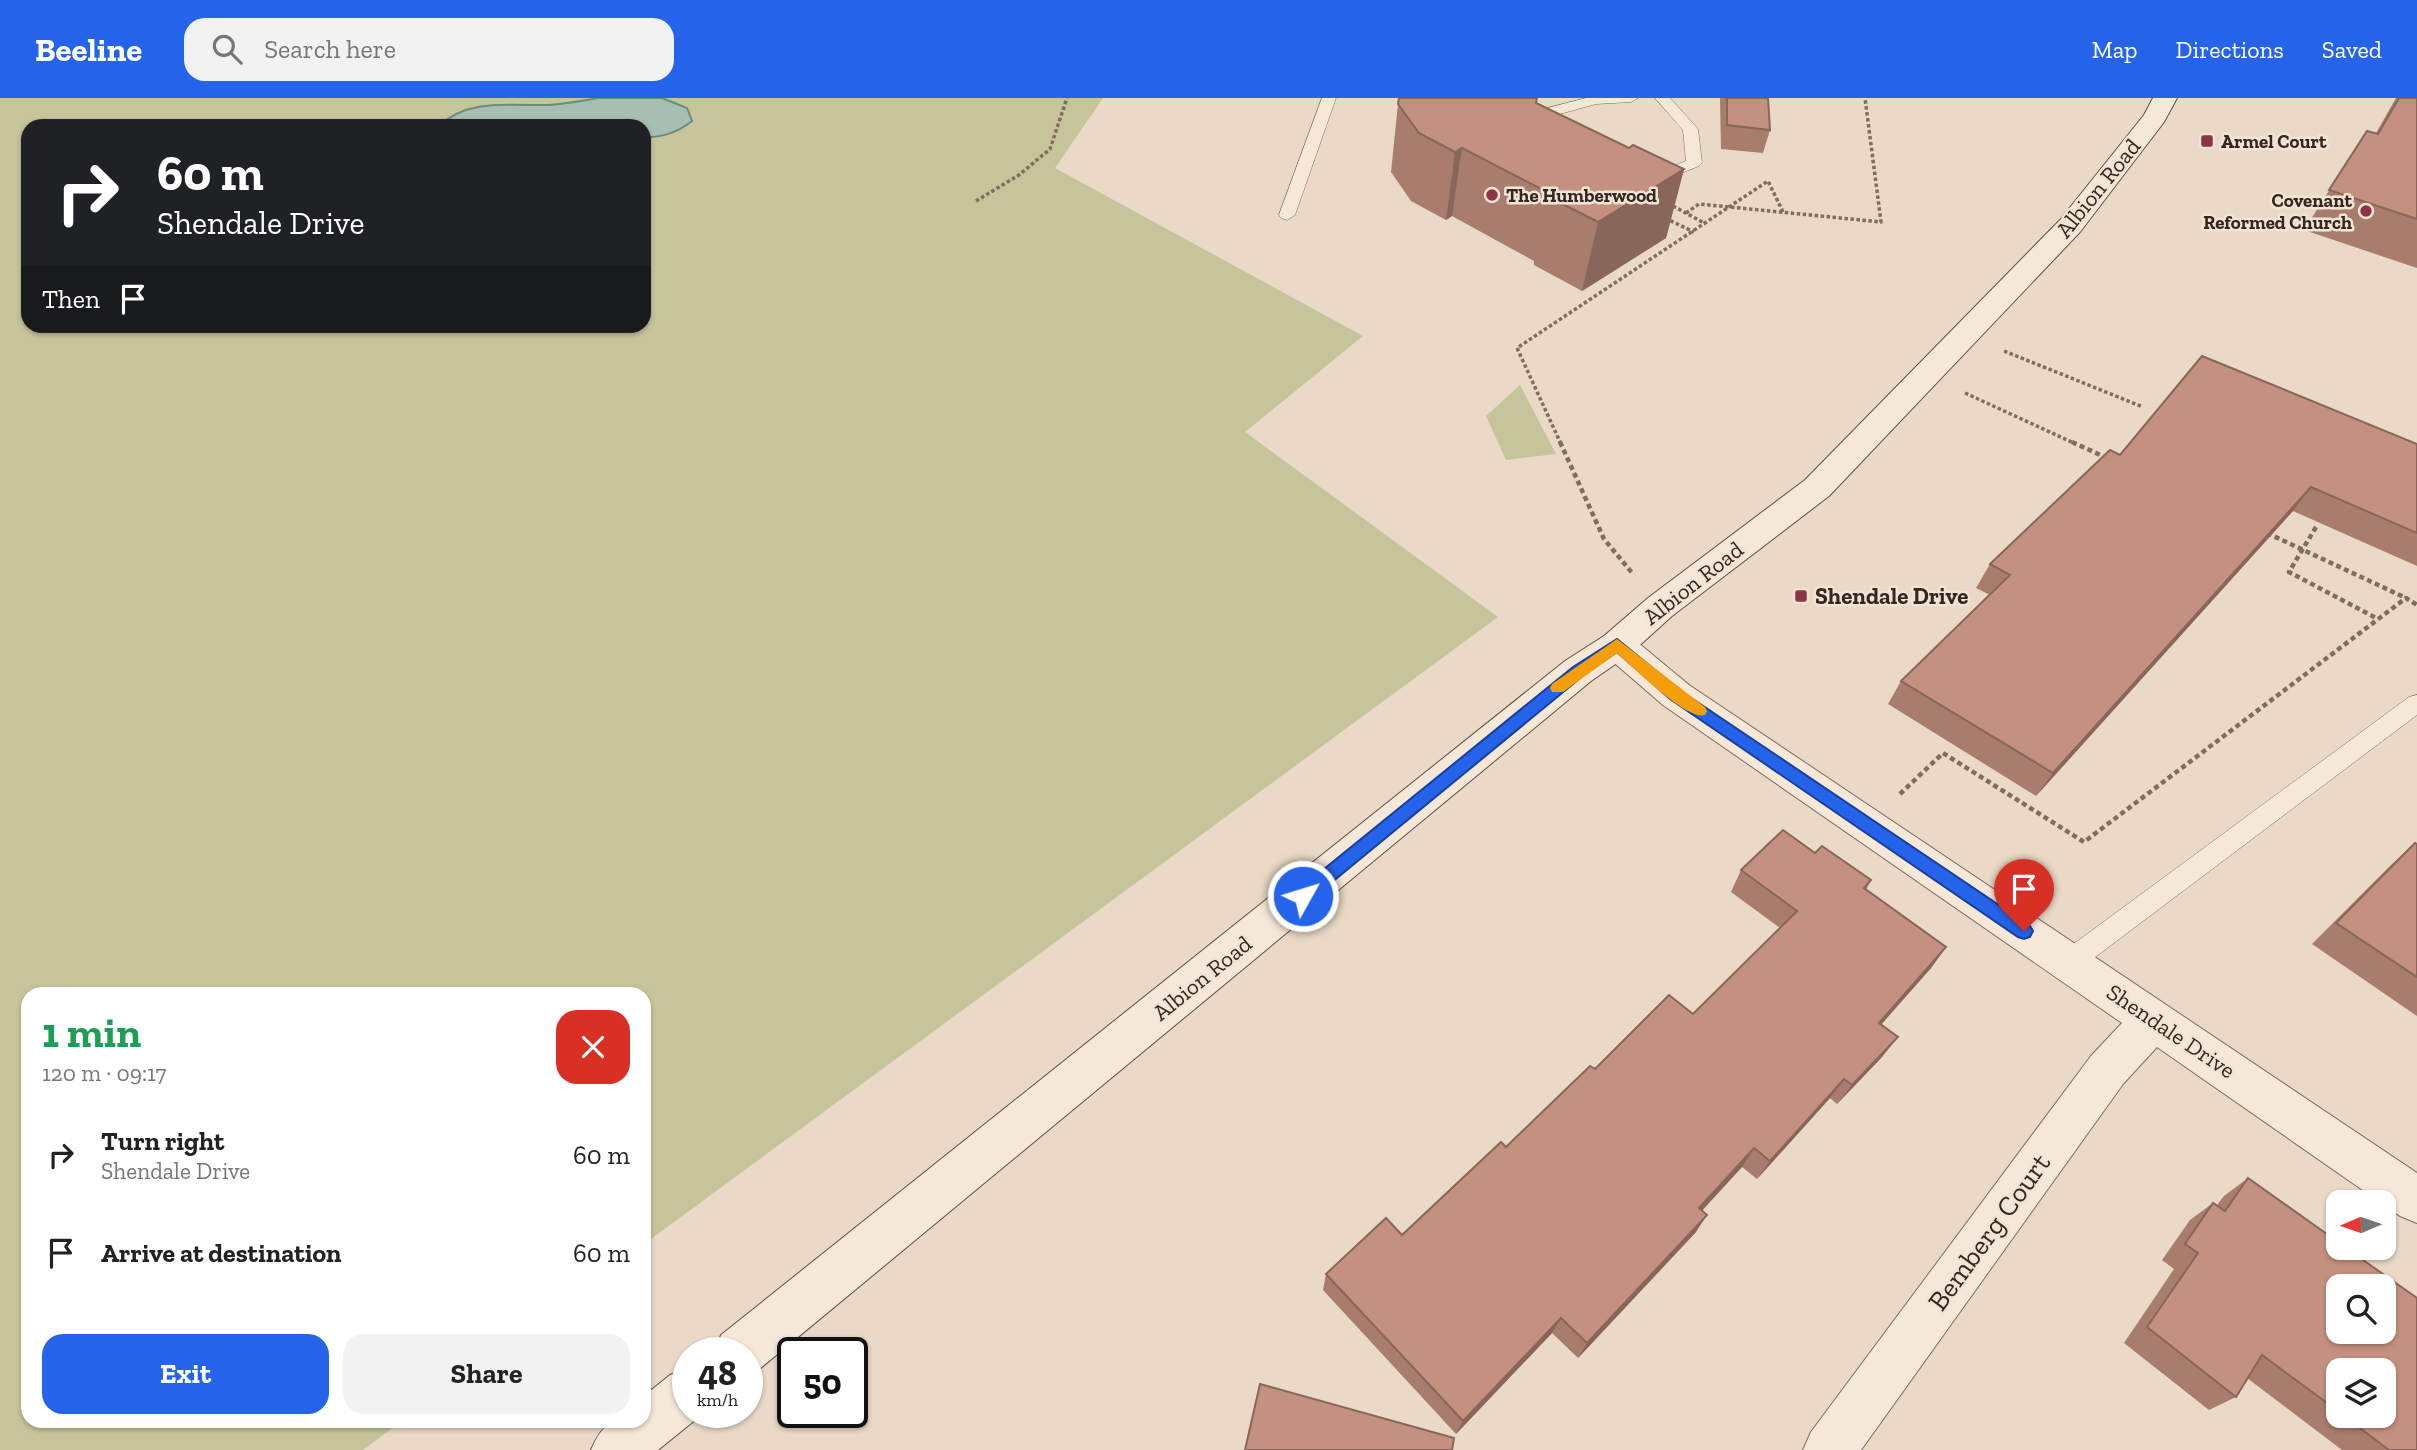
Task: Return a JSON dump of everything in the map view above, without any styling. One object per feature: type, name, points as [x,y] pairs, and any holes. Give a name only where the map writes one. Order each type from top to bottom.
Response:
[{"type":"main road","name":"Albion Road","points":[[759,1337],[1578,671],[1617,645],[1660,607],[1817,488],[2070,226],[2155,117],[2165,98]]},
{"type":"main road","name":"Shendale Drive","points":[[1617,645],[1676,695],[2155,1018],[2417,1200]]},
{"type":"main road","name":"Bemberg Court","points":[[1829,1450],[2107,1070],[2155,1018]]},
{"type":"main road","points":[[651,1423],[672,1407]]},
{"type":"main road","points":[[617,1450],[645,1428]]},
{"type":"lane","points":[[1287,215],[1329,98]]},
{"type":"lane","points":[[1551,148],[1543,138],[1549,112],[1596,100],[1631,98]]},
{"type":"lane","points":[[1643,179],[1657,179],[1694,163],[1690,129],[1662,98]]},
{"type":"lane","points":[[2069,961],[2417,703]]},
{"type":"path","points":[[976,201],[1020,175],[1050,149],[1067,98]]},
{"type":"path","points":[[1686,213],[1699,204],[1881,222],[1865,98]]},
{"type":"path","points":[[1660,607],[1604,539],[1517,348],[1768,181],[1783,212]]},
{"type":"path","points":[[1663,200],[1706,224]]},
{"type":"path","points":[[1660,216],[1694,232]]},
{"type":"path","points":[[1965,335],[2143,407]]},
{"type":"path","points":[[1925,376],[2116,462]]},
{"type":"path","points":[[2316,527],[2289,572],[2378,619]]},
{"type":"path","points":[[2259,529],[2417,605]]},
{"type":"path","points":[[1869,826],[1943,753],[2084,842],[2406,598]]},
{"type":"shaded area","points":[[0,98],[1103,98],[1055,168],[1363,336],[1245,432],[1498,617],[651,1239],[651,987],[21,987],[21,1428],[393,1428],[363,1450],[0,1450]]},
{"type":"shaded area","points":[[598,98],[662,98],[687,108],[692,121],[670,134],[651,137],[651,119],[448,119],[463,111],[490,105],[554,105]]},
{"type":"shaded area","points":[[1520,385],[1556,454],[1506,460],[1486,416]]},
{"type":"building","points":[[1399,98],[1537,98],[1536,103],[1629,148],[1633,145],[1684,169],[1598,222],[1547,196],[1551,194],[1462,148],[1455,152],[1419,133],[1398,104]]},
{"type":"building","points":[[1727,98],[1768,98],[1770,130],[1727,125]]},
{"type":"building","points":[[2399,98],[2417,98],[2417,219],[2329,190],[2367,131],[2378,134]]},
{"type":"building","points":[[2202,356],[2417,444],[2417,533],[2311,487],[2053,773],[1901,681],[2010,575],[1990,564],[2110,450],[2120,455]]},
{"type":"building","points":[[1783,830],[1815,853],[1822,846],[1871,880],[1864,888],[1946,947],[1879,1023],[1898,1037],[1852,1085],[1844,1079],[1770,1161],[1754,1148],[1699,1208],[1707,1215],[1587,1343],[1561,1318],[1463,1421],[1326,1274],[1386,1218],[1402,1235],[1501,1142],[1506,1147],[1590,1066],[1595,1069],[1669,995],[1693,1014],[1797,911],[1741,870]]},
{"type":"building","points":[[2415,843],[2417,844],[2417,977],[2336,923]]},
{"type":"building","points":[[2248,1178],[2326,1233],[2326,1260],[2363,1260],[2383,1274],[2326,1274],[2326,1344],[2396,1344],[2396,1283],[2417,1298],[2417,1450],[2389,1450],[2360,1428],[2396,1428],[2396,1358],[2326,1358],[2326,1402],[2262,1355],[2236,1397],[2147,1327],[2198,1253],[2185,1244],[2213,1203],[2225,1211]]},
{"type":"building","points":[[1260,1384],[1454,1438],[1452,1450],[1245,1450]]},
{"type":"slow traffic","points":[[1557,688],[1617,645],[1676,695],[1700,711]]},
{"type":"place","name":"Armel Court","points":[[2207,141]]},
{"type":"place","name":"The Humberwood","points":[[1492,195]]},
{"type":"place","name":"Covenant Reformed Church","points":[[2366,211]]},
{"type":"place","name":"Shendale Drive","points":[[1801,596]]},
{"type":"route","points":[[1303,896],[1578,671],[1617,645],[1676,695],[2024,931]]}]
